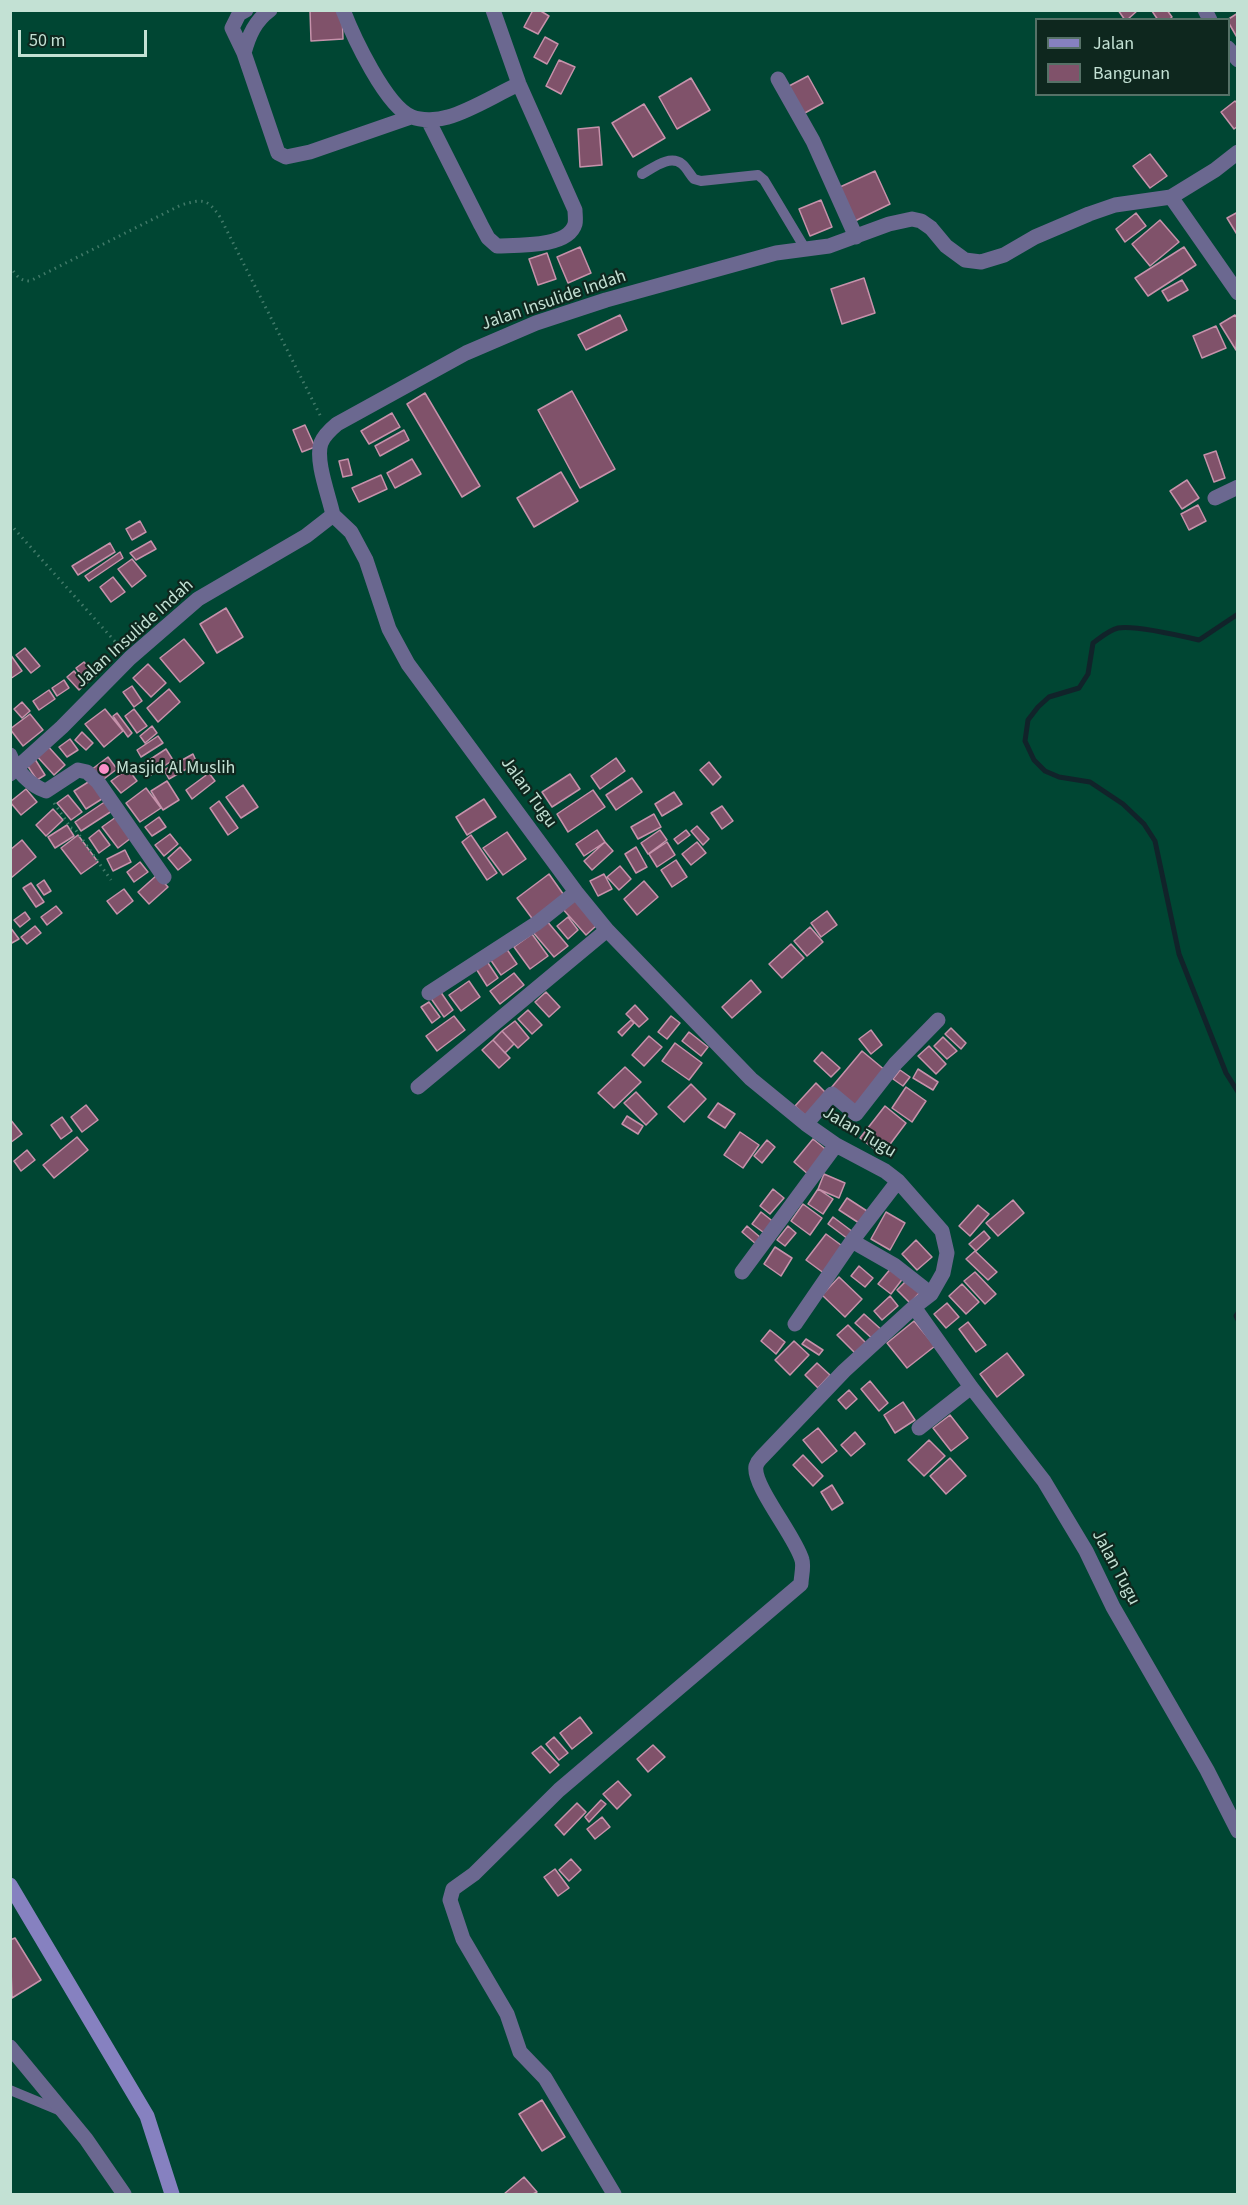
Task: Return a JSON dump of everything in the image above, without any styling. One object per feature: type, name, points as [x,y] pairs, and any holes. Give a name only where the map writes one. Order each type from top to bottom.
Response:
[{"type":"main road","points":[[10,1884],[147,2116],[172,2194]]},
{"type":"street","points":[[246,10],[239,14],[232,28],[278,153],[286,157],[310,152],[411,117]]},
{"type":"street","points":[[344,10],[364,58],[396,105],[411,117],[428,120],[448,117],[519,84]]},
{"type":"street","points":[[428,120],[488,238],[497,246],[552,242],[566,236],[575,225],[575,210],[519,84],[493,10]]},
{"type":"street","points":[[243,53],[257,22],[269,11]]},
{"type":"street","points":[[778,79],[813,141],[856,237]]},
{"type":"street","points":[[1238,153],[1215,171],[1171,197],[1238,292]]},
{"type":"street","name":"Jalan Insulide Indah","points":[[328,432],[337,424],[466,353],[536,323],[606,300],[776,254],[829,246],[889,224],[912,219],[921,221],[931,228],[945,246],[965,260],[981,262],[1004,255],[1035,237],[1115,205],[1171,197]]},
{"type":"street","points":[[328,432],[321,441],[320,451],[321,467],[333,515]]},
{"type":"street","points":[[1215,498],[1238,488]]},
{"type":"street","name":"Jalan Insulide Indah","points":[[12,765],[62,727],[130,658],[198,599],[306,536],[333,515]]},
{"type":"street","name":"Jalan Tugu","points":[[333,515],[351,532],[366,560],[389,629],[408,664],[576,892],[607,930],[751,1078],[806,1124],[836,1145],[885,1171],[898,1181],[942,1231],[947,1253],[943,1273],[931,1294],[914,1307],[971,1387],[1044,1481],[1080,1541],[1113,1607],[1172,1706],[1238,1831]]},
{"type":"street","points":[[12,765],[37,788],[46,791],[78,770],[87,772],[98,782],[165,877]]},
{"type":"street","points":[[429,993],[537,923],[576,892]]},
{"type":"street","points":[[418,1087],[607,930]]},
{"type":"street","points":[[806,1124],[832,1094],[856,1113],[895,1064],[938,1020]]},
{"type":"street","points":[[742,1272],[836,1145]]},
{"type":"street","points":[[795,1324],[852,1241],[898,1181]]},
{"type":"street","points":[[852,1241],[894,1265],[931,1294]]},
{"type":"street","points":[[614,2194],[545,2078],[520,2052],[507,2014],[463,1939],[450,1900],[453,1889],[474,1874],[559,1790],[801,1584],[803,1562],[790,1534],[757,1477],[756,1467],[761,1458],[844,1371],[914,1307]]},
{"type":"street","points":[[919,1428],[971,1387]]},
{"type":"street","points":[[10,2047],[66,2113],[124,2194]]},
{"type":"lane","points":[[642,174],[664,162],[673,160],[681,163],[694,179],[701,181],[758,175],[764,180],[806,250]]},
{"type":"lane","points":[[10,2090],[66,2113]]},
{"type":"path","points":[[10,266],[23,281],[30,281],[181,205],[200,200],[211,204],[220,217],[328,432]]},
{"type":"path","points":[[10,524],[130,658]]},
{"type":"path","points":[[46,791],[71,828],[75,829],[89,846],[111,880]]},
{"type":"building","points":[[342,10],[343,39],[311,41],[310,11]]},
{"type":"building","points":[[533,10],[539,10],[549,16],[538,34],[524,27]]},
{"type":"building","points":[[1118,10],[1138,10],[1129,18],[1124,18]]},
{"type":"building","points":[[1167,10],[1172,17],[1157,18],[1152,11]]},
{"type":"building","points":[[1238,13],[1238,39],[1230,25],[1230,18]]},
{"type":"building","points":[[545,37],[558,44],[547,64],[534,57]]},
{"type":"building","points":[[559,60],[575,67],[561,94],[546,86]]},
{"type":"building","points":[[808,76],[823,103],[803,114],[789,86]]},
{"type":"building","points":[[691,78],[710,110],[677,129],[659,97]]},
{"type":"building","points":[[1235,101],[1238,104],[1238,126],[1234,129],[1221,112]]},
{"type":"building","points":[[644,104],[665,138],[633,157],[612,123]]},
{"type":"building","points":[[599,127],[602,165],[580,167],[578,129]]},
{"type":"building","points":[[1150,154],[1167,176],[1150,188],[1133,166]]},
{"type":"building","points":[[875,171],[890,204],[855,221],[840,187]]},
{"type":"building","points":[[821,200],[832,227],[810,236],[799,209]]},
{"type":"building","points":[[1238,212],[1238,236],[1227,218]]},
{"type":"building","points":[[1136,213],[1146,226],[1125,242],[1116,229]]},
{"type":"building","points":[[1160,220],[1179,242],[1150,266],[1132,244]]},
{"type":"building","points":[[580,247],[591,273],[568,283],[557,257]]},
{"type":"building","points":[[1184,247],[1196,265],[1148,296],[1135,278]]},
{"type":"building","points":[[547,253],[556,279],[538,285],[529,259]]},
{"type":"building","points":[[864,278],[875,313],[842,324],[831,289]]},
{"type":"building","points":[[1182,280],[1188,290],[1168,301],[1162,291]]},
{"type":"building","points":[[620,315],[627,330],[586,350],[578,335]]},
{"type":"building","points":[[1235,315],[1238,319],[1236,350],[1220,324]]},
{"type":"building","points":[[1216,326],[1226,348],[1202,358],[1193,336]]},
{"type":"building","points":[[572,391],[615,469],[580,488],[538,410]]},
{"type":"building","points":[[425,393],[480,486],[462,497],[407,404]]},
{"type":"building","points":[[392,413],[400,427],[369,444],[361,431]]},
{"type":"building","points":[[305,425],[315,447],[302,452],[293,430]]},
{"type":"building","points":[[404,430],[409,440],[380,456],[375,446]]},
{"type":"building","points":[[1216,451],[1225,478],[1214,482],[1204,455]]},
{"type":"building","points":[[348,459],[352,475],[343,477],[339,461]]},
{"type":"building","points":[[412,459],[421,474],[395,488],[387,473]]},
{"type":"building","points":[[561,472],[578,501],[534,527],[517,498]]},
{"type":"building","points":[[381,475],[387,489],[359,502],[352,488]]},
{"type":"building","points":[[1187,480],[1199,498],[1182,509],[1170,491]]},
{"type":"building","points":[[1198,505],[1206,521],[1189,530],[1181,514]]},
{"type":"building","points":[[140,521],[146,532],[132,540],[126,529]]},
{"type":"building","points":[[151,541],[156,549],[136,560],[130,553]]},
{"type":"building","points":[[110,543],[115,552],[78,575],[72,566]]},
{"type":"building","points":[[120,552],[123,558],[89,581],[85,576]]},
{"type":"building","points":[[132,559],[146,576],[132,587],[118,569]]},
{"type":"building","points":[[113,577],[125,592],[111,602],[100,587]]},
{"type":"building","points":[[226,608],[243,637],[217,653],[200,624]]},
{"type":"building","points":[[184,639],[204,663],[180,682],[160,658]]},
{"type":"building","points":[[25,648],[40,666],[31,673],[16,655]]},
{"type":"building","points":[[10,654],[22,671],[10,679]]},
{"type":"building","points":[[84,662],[96,676],[87,683],[76,668]]},
{"type":"building","points":[[148,664],[166,683],[151,697],[133,678]]},
{"type":"building","points":[[74,671],[85,685],[79,690],[67,677]]},
{"type":"building","points":[[64,680],[69,688],[57,696],[52,688]]},
{"type":"building","points":[[132,686],[142,701],[134,707],[123,692]]},
{"type":"building","points":[[169,689],[180,702],[158,722],[147,708]]},
{"type":"building","points":[[49,690],[55,699],[39,710],[33,701]]},
{"type":"building","points":[[22,702],[30,711],[22,718],[14,709]]},
{"type":"building","points":[[105,709],[123,731],[104,747],[85,724]]},
{"type":"building","points":[[134,709],[147,726],[137,733],[125,716]]},
{"type":"building","points":[[117,713],[132,733],[128,737],[113,716]]},
{"type":"building","points":[[30,714],[43,730],[23,746],[10,729]]},
{"type":"building","points":[[152,726],[157,733],[145,743],[140,736]]},
{"type":"building","points":[[82,732],[93,743],[86,750],[75,740]]},
{"type":"building","points":[[158,736],[163,743],[141,757],[137,750]]},
{"type":"building","points":[[70,739],[78,750],[67,757],[59,747]]},
{"type":"building","points":[[45,743],[65,765],[54,775],[34,753]]},
{"type":"building","points":[[166,749],[173,760],[151,775],[143,764]]},
{"type":"building","points":[[193,754],[197,763],[169,779],[164,770]]},
{"type":"building","points":[[33,756],[45,775],[37,780],[25,762]]},
{"type":"building","name":"Masjid Al Muslih","points":[[108,757],[117,769],[100,782],[91,770]]},
{"type":"building","points":[[616,758],[625,771],[600,789],[591,776]]},
{"type":"building","points":[[709,762],[721,777],[713,785],[700,770]]},
{"type":"building","points":[[128,769],[137,781],[121,793],[111,781]]},
{"type":"building","points":[[209,773],[215,781],[192,799],[186,790]]},
{"type":"building","points":[[570,774],[580,789],[552,807],[542,792]]},
{"type":"building","points":[[632,778],[642,792],[616,810],[606,795]]},
{"type":"building","points":[[93,779],[105,797],[86,809],[74,791]]},
{"type":"building","points":[[167,781],[179,800],[163,810],[151,791]]},
{"type":"building","points":[[243,785],[258,807],[241,818],[226,797]]},
{"type":"building","points":[[146,788],[161,808],[140,822],[126,803]]},
{"type":"building","points":[[26,789],[37,802],[21,815],[10,802]]},
{"type":"building","points":[[593,790],[605,807],[568,832],[557,814]]},
{"type":"building","points":[[674,792],[682,804],[662,816],[655,804]]},
{"type":"building","points":[[68,795],[82,812],[71,820],[57,803]]},
{"type":"building","points":[[109,799],[115,809],[81,831],[75,822]]},
{"type":"building","points":[[484,799],[496,817],[467,835],[456,817]]},
{"type":"building","points":[[219,801],[238,828],[228,835],[210,808]]},
{"type":"building","points":[[722,806],[733,821],[722,829],[711,813]]},
{"type":"building","points":[[53,809],[63,820],[46,836],[36,825]]},
{"type":"building","points":[[654,814],[661,827],[638,839],[631,827]]},
{"type":"building","points":[[116,817],[131,838],[118,848],[102,827]]},
{"type":"building","points":[[159,817],[166,827],[152,836],[145,827]]},
{"type":"building","points":[[67,825],[74,836],[55,848],[48,837]]},
{"type":"building","points":[[697,826],[709,839],[703,845],[691,831]]},
{"type":"building","points":[[99,830],[110,845],[99,853],[89,838]]},
{"type":"building","points":[[597,830],[605,842],[584,856],[576,844]]},
{"type":"building","points":[[660,830],[667,840],[648,854],[641,843]]},
{"type":"building","points":[[686,830],[690,835],[678,844],[674,839]]},
{"type":"building","points":[[507,832],[526,859],[503,875],[483,848]]},
{"type":"building","points":[[170,834],[178,844],[164,856],[155,845]]},
{"type":"building","points":[[78,835],[98,862],[81,874],[61,848]]},
{"type":"building","points":[[471,835],[497,873],[487,880],[462,842]]},
{"type":"building","points":[[22,840],[36,857],[11,878],[10,850]]},
{"type":"building","points":[[605,842],[613,851],[592,870],[584,861]]},
{"type":"building","points":[[667,842],[675,855],[657,867],[649,854]]},
{"type":"building","points":[[697,842],[706,853],[691,865],[682,854]]},
{"type":"building","points":[[180,847],[191,860],[178,870],[168,858]]},
{"type":"building","points":[[636,847],[647,867],[636,873],[625,854]]},
{"type":"building","points":[[125,850],[131,862],[113,871],[107,859]]},
{"type":"building","points":[[676,860],[687,877],[672,887],[661,870]]},
{"type":"building","points":[[140,862],[148,872],[134,882],[127,872]]},
{"type":"building","points":[[620,866],[631,879],[619,890],[607,877]]},
{"type":"building","points":[[549,874],[566,898],[534,921],[517,898]]},
{"type":"building","points":[[604,874],[612,889],[598,896],[590,881]]},
{"type":"building","points":[[157,875],[168,887],[149,904],[138,892]]},
{"type":"building","points":[[44,880],[51,891],[44,895],[37,885]]},
{"type":"building","points":[[644,881],[658,897],[637,915],[624,899]]},
{"type":"building","points":[[31,883],[44,902],[36,907],[23,888]]},
{"type":"building","points":[[124,889],[133,901],[117,914],[107,901]]},
{"type":"building","points":[[572,897],[597,925],[586,935],[561,907]]},
{"type":"building","points":[[56,906],[62,913],[47,925],[41,917]]},
{"type":"building","points":[[827,911],[837,925],[821,937],[811,923]]},
{"type":"building","points":[[25,912],[30,919],[20,927],[14,920]]},
{"type":"building","points":[[568,917],[578,930],[568,939],[557,926]]},
{"type":"building","points":[[546,920],[568,946],[554,957],[532,931]]},
{"type":"building","points":[[35,926],[41,933],[27,944],[21,937]]},
{"type":"building","points":[[10,927],[19,939],[10,944]]},
{"type":"building","points":[[810,927],[823,942],[807,956],[794,941]]},
{"type":"building","points":[[532,934],[548,956],[530,969],[514,947]]},
{"type":"building","points":[[791,944],[804,958],[782,978],[769,964]]},
{"type":"building","points":[[506,948],[517,964],[501,975],[490,959]]},
{"type":"building","points":[[486,960],[498,978],[487,986],[475,967]]},
{"type":"building","points":[[514,973],[524,985],[500,1004],[490,991]]},
{"type":"building","points":[[751,980],[761,992],[732,1018],[722,1007]]},
{"type":"building","points":[[469,981],[480,997],[461,1011],[449,995]]},
{"type":"building","points":[[440,991],[453,1010],[444,1017],[430,997]]},
{"type":"building","points":[[546,992],[560,1007],[549,1017],[535,1002]]},
{"type":"building","points":[[429,1002],[440,1017],[432,1023],[421,1007]]},
{"type":"building","points":[[635,1005],[648,1019],[639,1027],[626,1014]]},
{"type":"building","points":[[528,1010],[542,1025],[532,1034],[518,1019]]},
{"type":"building","points":[[454,1016],[465,1030],[437,1051],[426,1036]]},
{"type":"building","points":[[671,1016],[680,1023],[667,1039],[658,1032]]},
{"type":"building","points":[[631,1020],[634,1023],[622,1036],[618,1032]]},
{"type":"building","points":[[515,1021],[529,1038],[518,1048],[502,1031]]},
{"type":"building","points":[[951,1028],[966,1043],[961,1049],[945,1034]]},
{"type":"building","points":[[871,1030],[882,1045],[871,1054],[859,1039]]},
{"type":"building","points":[[502,1031],[514,1044],[505,1053],[493,1040]]},
{"type":"building","points":[[689,1032],[708,1047],[701,1056],[682,1041]]},
{"type":"building","points":[[649,1036],[662,1047],[644,1066],[632,1055]]},
{"type":"building","points":[[943,1037],[957,1051],[947,1059],[934,1046]]},
{"type":"building","points":[[493,1040],[510,1058],[499,1068],[482,1050]]},
{"type":"building","points":[[675,1043],[702,1063],[689,1080],[662,1061]]},
{"type":"building","points":[[929,1046],[946,1064],[936,1074],[918,1056]]},
{"type":"building","points":[[862,1051],[886,1071],[855,1108],[831,1088]]},
{"type":"building","points":[[822,1052],[840,1068],[831,1077],[814,1061]]},
{"type":"building","points":[[625,1067],[641,1082],[614,1108],[598,1093]]},
{"type":"building","points":[[918,1069],[938,1082],[933,1090],[913,1078]]},
{"type":"building","points":[[900,1070],[910,1077],[903,1086],[893,1079]]},
{"type":"building","points":[[816,1083],[828,1095],[808,1118],[795,1106]]},
{"type":"building","points":[[691,1084],[706,1099],[684,1122],[668,1107]]},
{"type":"building","points":[[906,1087],[926,1101],[912,1122],[892,1108]]},
{"type":"building","points":[[636,1092],[657,1114],[646,1125],[624,1103]]},
{"type":"building","points":[[718,1103],[735,1114],[725,1128],[708,1117]]},
{"type":"building","points":[[86,1105],[98,1120],[82,1132],[71,1117]]},
{"type":"building","points":[[885,1106],[906,1123],[882,1155],[860,1138]]},
{"type":"building","points":[[627,1116],[643,1126],[638,1134],[622,1124]]},
{"type":"building","points":[[62,1117],[72,1131],[61,1139],[51,1125]]},
{"type":"building","points":[[10,1119],[22,1134],[10,1143]]},
{"type":"building","points":[[740,1132],[759,1145],[743,1168],[724,1155]]},
{"type":"building","points":[[77,1137],[88,1150],[54,1178],[43,1165]]},
{"type":"building","points":[[813,1139],[829,1152],[809,1175],[794,1162]]},
{"type":"building","points":[[767,1140],[775,1147],[762,1163],[754,1156]]},
{"type":"building","points":[[27,1150],[35,1160],[21,1171],[14,1161]]},
{"type":"building","points":[[824,1174],[845,1183],[839,1198],[818,1189]]},
{"type":"building","points":[[773,1189],[784,1198],[770,1214],[760,1206]]},
{"type":"building","points":[[818,1189],[833,1199],[823,1214],[808,1204]]},
{"type":"building","points":[[847,1198],[867,1211],[859,1223],[839,1210]]},
{"type":"building","points":[[1013,1200],[1024,1213],[998,1236],[986,1223]]},
{"type":"building","points":[[803,1204],[822,1218],[810,1235],[791,1221]]},
{"type":"building","points":[[978,1205],[989,1214],[970,1236],[959,1226]]},
{"type":"building","points":[[761,1212],[775,1223],[767,1235],[752,1224]]},
{"type":"building","points":[[886,1212],[905,1223],[890,1250],[871,1239]]},
{"type":"building","points":[[833,1217],[853,1232],[848,1239],[828,1224]]},
{"type":"building","points":[[747,1226],[761,1238],[756,1244],[742,1232]]},
{"type":"building","points":[[788,1226],[796,1233],[785,1246],[777,1240]]},
{"type":"building","points":[[984,1231],[990,1238],[976,1251],[969,1244]]},
{"type":"building","points":[[826,1234],[845,1248],[825,1274],[806,1260]]},
{"type":"building","points":[[916,1240],[932,1257],[917,1270],[902,1254]]},
{"type":"building","points":[[775,1247],[792,1258],[781,1276],[764,1264]]},
{"type":"building","points":[[975,1251],[997,1272],[988,1280],[966,1259]]},
{"type":"building","points":[[859,1266],[873,1278],[865,1287],[851,1276]]},
{"type":"building","points":[[892,1267],[904,1277],[891,1294],[878,1284]]},
{"type":"building","points":[[975,1272],[996,1294],[985,1304],[964,1281]]},
{"type":"building","points":[[839,1277],[862,1299],[845,1317],[822,1295]]},
{"type":"building","points":[[909,1278],[922,1290],[910,1303],[897,1290]]},
{"type":"building","points":[[962,1284],[979,1302],[966,1314],[949,1296]]},
{"type":"building","points":[[890,1296],[898,1306],[882,1320],[874,1311]]},
{"type":"building","points":[[947,1303],[959,1317],[946,1328],[934,1314]]},
{"type":"building","points":[[864,1314],[884,1332],[876,1342],[855,1323]]},
{"type":"building","points":[[914,1321],[935,1346],[907,1368],[887,1343]]},
{"type":"building","points":[[968,1322],[986,1345],[976,1352],[959,1329]]},
{"type":"building","points":[[848,1325],[866,1343],[856,1354],[837,1335]]},
{"type":"building","points":[[770,1330],[785,1342],[776,1354],[761,1341]]},
{"type":"building","points":[[806,1339],[823,1350],[819,1355],[802,1344]]},
{"type":"building","points":[[794,1341],[809,1355],[790,1375],[775,1360]]},
{"type":"building","points":[[1007,1353],[1024,1375],[997,1397],[980,1374]]},
{"type":"building","points":[[817,1363],[830,1375],[818,1388],[805,1375]]},
{"type":"building","points":[[870,1381],[888,1403],[879,1411],[861,1389]]},
{"type":"building","points":[[849,1390],[857,1399],[846,1409],[838,1400]]},
{"type":"building","points":[[903,1402],[915,1420],[895,1433],[884,1415]]},
{"type":"building","points":[[950,1415],[968,1438],[951,1451],[933,1428]]},
{"type":"building","points":[[818,1428],[837,1451],[822,1463],[803,1440]]},
{"type":"building","points":[[855,1432],[865,1444],[851,1456],[841,1445]]},
{"type":"building","points":[[929,1440],[945,1456],[924,1476],[908,1460]]},
{"type":"building","points":[[803,1455],[823,1476],[813,1486],[793,1465]]},
{"type":"building","points":[[950,1458],[966,1476],[946,1494],[930,1476]]},
{"type":"building","points":[[832,1485],[843,1503],[832,1510],[821,1492]]},
{"type":"building","points":[[580,1717],[592,1733],[572,1749],[560,1733]]},
{"type":"building","points":[[554,1737],[568,1753],[559,1760],[546,1744]]},
{"type":"building","points":[[653,1745],[665,1757],[648,1772],[637,1759]]},
{"type":"building","points":[[541,1746],[559,1765],[550,1773],[532,1753]]},
{"type":"building","points":[[618,1781],[631,1795],[617,1809],[603,1794]]},
{"type":"building","points":[[601,1800],[606,1804],[589,1822],[585,1817]]},
{"type":"building","points":[[577,1803],[586,1812],[564,1835],[555,1825]]},
{"type":"building","points":[[602,1817],[610,1827],[595,1839],[587,1829]]},
{"type":"building","points":[[571,1859],[581,1870],[569,1881],[559,1870]]},
{"type":"building","points":[[555,1869],[569,1888],[558,1896],[544,1877]]},
{"type":"building","points":[[15,1938],[41,1980],[12,1998],[10,1940]]},
{"type":"building","points":[[542,2100],[565,2137],[542,2151],[519,2114]]},
{"type":"building","points":[[524,2177],[537,2192],[504,2194]]},
{"type":"waterway","points":[[1238,614],[1199,640],[1125,627],[1108,632],[1093,643],[1088,674],[1079,688],[1049,697],[1038,707],[1028,720],[1025,741],[1034,760],[1045,771],[1059,777],[1090,782],[1123,804],[1144,824],[1155,841],[1179,954],[1226,1073],[1238,1092]]},
{"type":"waterway","points":[[1238,1313],[1236,1316],[1238,1320]]},
{"type":"place","name":"Masjid Al Muslih","points":[[104,769]]}]
